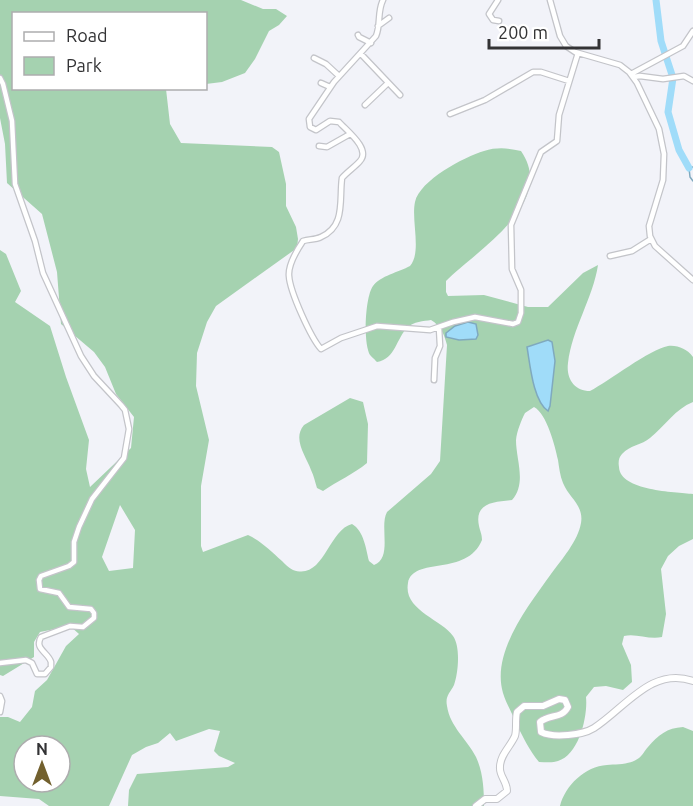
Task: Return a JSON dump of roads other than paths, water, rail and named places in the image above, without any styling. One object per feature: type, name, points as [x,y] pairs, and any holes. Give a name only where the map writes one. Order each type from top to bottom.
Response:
[{"type":"main road","points":[[476,806],[485,799],[497,799],[507,790],[507,785],[500,774],[500,765],[502,757],[514,739],[517,712],[524,706],[543,706],[558,699],[565,700],[568,707],[566,711],[544,718],[540,722],[541,732],[558,736],[584,733],[651,685],[672,677],[693,681]]},
{"type":"street","points":[[383,0],[378,12],[377,34],[330,87],[309,119],[312,129],[319,130],[330,121],[337,121],[361,146],[363,155],[362,159],[342,178],[341,211],[338,222],[322,237],[303,241],[289,270],[291,284],[306,324],[321,349],[341,338],[377,326],[430,330],[470,317],[490,318],[513,324],[520,320],[521,290],[512,269],[511,225],[541,152],[557,141],[559,115],[578,53]]},
{"type":"street","points":[[498,0],[489,14],[493,20],[499,21]]},
{"type":"street","points":[[550,0],[562,40],[569,48],[578,53],[620,65],[633,76],[659,129],[664,153],[663,180],[649,226],[651,239],[659,250],[693,280]]},
{"type":"street","points":[[378,26],[389,18]]},
{"type":"street","points":[[633,76],[683,46],[693,31]]},
{"type":"street","points":[[358,34],[358,37],[371,43]]},
{"type":"street","points":[[361,54],[400,95]]},
{"type":"street","points":[[314,57],[339,76]]},
{"type":"street","points":[[450,114],[485,100],[533,72],[541,72],[569,81]]},
{"type":"street","points":[[633,76],[663,79],[684,76],[693,81]]},
{"type":"street","points":[[0,78],[12,121],[15,184],[32,232],[43,273],[84,360],[94,376],[125,410],[129,434],[124,458],[92,499],[79,527],[74,542],[74,562],[41,576],[39,580],[40,589],[59,593],[66,605],[71,608],[91,609],[94,618],[83,627],[70,626],[41,637],[39,647],[51,662],[51,667],[45,674],[37,674],[32,663],[26,660],[0,663]]},
{"type":"street","points":[[321,83],[330,87]]},
{"type":"street","points":[[364,105],[388,83]]},
{"type":"street","points":[[319,146],[327,147],[350,134]]},
{"type":"street","points":[[610,256],[632,251],[651,239]]},
{"type":"street","points":[[435,380],[435,358],[440,346],[439,328]]},
{"type":"street","points":[[0,696],[0,712]]},
{"type":"water","points":[[468,322],[476,324],[478,335],[476,339],[459,340],[446,337],[446,333],[455,326]]},
{"type":"water","points":[[548,340],[552,342],[555,361],[548,411],[536,391],[527,347]]},
{"type":"waterway","points":[[656,0],[661,41],[673,78],[668,112],[679,150],[689,168]]},
{"type":"waterway","points":[[693,167],[689,168],[693,181]]}]
